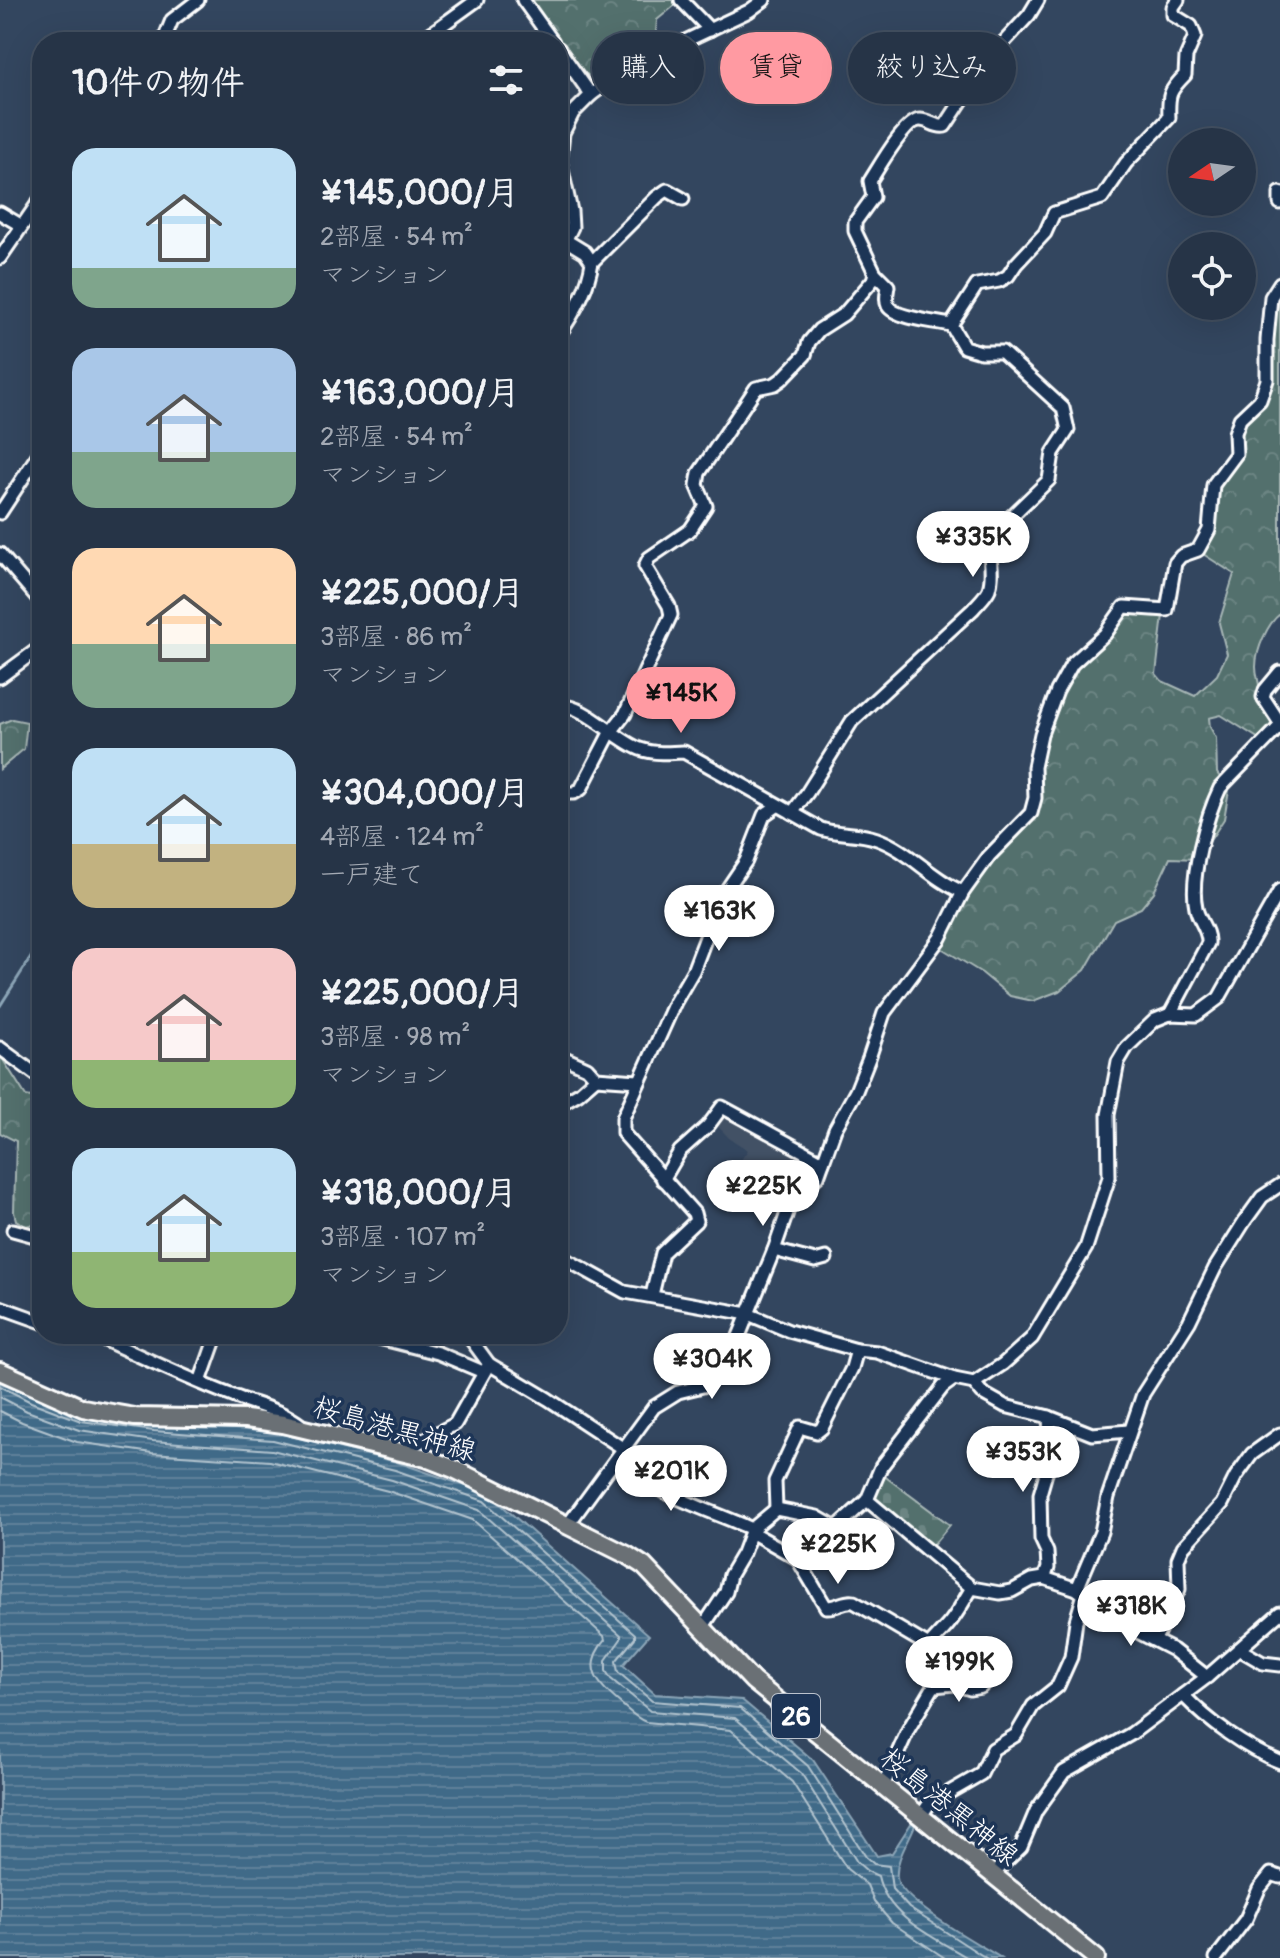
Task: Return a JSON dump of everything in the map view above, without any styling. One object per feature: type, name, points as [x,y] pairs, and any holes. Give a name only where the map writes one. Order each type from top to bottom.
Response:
[{"type":"main road","name":"桜島港黒神線","points":[[0,1371],[83,1408],[135,1417],[246,1419],[304,1427],[426,1458],[479,1479],[627,1555],[644,1566],[753,1681],[1096,1958]]},
{"type":"street","points":[[167,32],[172,20],[198,0]]},
{"type":"street","points":[[433,32],[477,0]]},
{"type":"street","points":[[523,0],[546,32]]},
{"type":"street","points":[[681,0],[710,30]]},
{"type":"street","points":[[568,123],[573,113],[591,95],[628,68],[749,11],[764,0]]},
{"type":"street","points":[[792,813],[852,721],[973,609],[988,591],[992,573],[989,542],[995,532],[1049,480],[1053,453],[1068,430],[1063,408],[1002,352],[981,352],[964,347],[951,325],[890,309],[886,302],[888,286],[875,273],[855,231],[855,222],[873,197],[870,181],[890,149],[913,121],[945,126],[991,56],[1029,15],[1038,0]]},
{"type":"street","points":[[951,325],[977,285],[1008,276],[1045,233],[1054,213],[1102,198],[1126,163],[1169,118],[1168,97],[1185,75],[1186,57],[1195,36],[1191,26],[1173,15],[1173,7],[1178,0]]},
{"type":"street","points":[[568,62],[591,95]]},
{"type":"street","points":[[568,322],[590,275],[592,262],[667,190],[683,199]]},
{"type":"street","points":[[1280,193],[1280,203]]},
{"type":"street","points":[[568,197],[572,227],[568,238]]},
{"type":"street","points":[[0,258],[32,212]]},
{"type":"street","points":[[0,213],[22,226]]},
{"type":"street","points":[[568,242],[585,252],[592,262]]},
{"type":"street","points":[[568,793],[581,789],[610,733],[625,714],[671,615],[669,606],[645,566],[649,558],[690,530],[706,506],[697,485],[699,473],[756,388],[775,384],[782,379],[805,355],[809,342],[819,330],[844,314],[873,280],[875,273]]},
{"type":"street","points":[[567,1526],[654,1407],[678,1392],[703,1386],[720,1374],[731,1356],[789,1207],[796,1196],[818,1176],[835,1129],[865,1069],[884,1013],[940,938],[963,892],[989,856],[1031,813],[1035,798],[1034,767],[1041,734],[1057,691],[1072,664],[1105,634],[1124,607],[1167,610],[1175,563],[1181,556],[1198,550],[1209,530],[1213,485],[1236,454],[1235,433],[1240,419],[1260,400],[1267,380],[1271,297],[1280,283]]},
{"type":"street","points":[[0,513],[32,464]]},
{"type":"street","points":[[0,554],[32,591]]},
{"type":"street","points":[[0,677],[32,655]]},
{"type":"street","points":[[1170,1014],[1208,943],[1209,937],[1195,906],[1203,838],[1220,788],[1280,724],[1263,697],[1280,672]]},
{"type":"street","points":[[568,707],[580,711],[641,750],[684,752],[777,806],[836,834],[874,837],[903,851],[927,871],[963,892]]},
{"type":"street","points":[[652,1295],[662,1253],[696,1221],[694,1213],[623,1133],[621,1126],[638,1081],[693,971],[721,898],[746,861],[764,815],[777,806]]},
{"type":"street","points":[[974,1383],[1003,1364],[1032,1338],[1086,1248],[1109,1177],[1108,1115],[1118,1062],[1127,1047],[1155,1020],[1170,1014],[1196,1015],[1219,998],[1280,890]]},
{"type":"street","points":[[0,1048],[32,1072]]},
{"type":"street","points":[[568,1059],[587,1068],[596,1078],[638,1081]]},
{"type":"street","points":[[568,1099],[596,1078]]},
{"type":"street","points":[[663,1180],[680,1151],[708,1126],[722,1107],[823,1162]]},
{"type":"street","points":[[920,1817],[933,1801],[977,1778],[993,1749],[1016,1735],[1033,1706],[1058,1686],[1071,1657],[1080,1592],[1143,1394],[1189,1322],[1215,1268],[1262,1197],[1280,1185]]},
{"type":"street","points":[[13,1230],[32,1235]]},
{"type":"street","points":[[774,1250],[815,1261],[826,1258]]},
{"type":"street","points":[[568,1261],[625,1292],[748,1314],[789,1331],[857,1350],[877,1352],[974,1383],[982,1393],[1005,1406],[1049,1417],[1092,1434],[1129,1431]]},
{"type":"street","points":[[0,1307],[32,1318]]},
{"type":"street","points":[[114,1344],[236,1398],[287,1414],[304,1427]]},
{"type":"street","points":[[200,1382],[213,1344]]},
{"type":"street","points":[[402,1344],[486,1368],[548,1399],[621,1454],[630,1473],[751,1530],[797,1558],[826,1607],[854,1602],[927,1645]]},
{"type":"street","points":[[473,1344],[486,1368]]},
{"type":"street","points":[[776,1509],[775,1481],[800,1427],[817,1432],[822,1428],[852,1368],[857,1350]]},
{"type":"street","points":[[399,1453],[455,1424],[486,1368]]},
{"type":"street","points":[[776,1509],[817,1517],[836,1528],[867,1500],[881,1467],[943,1387],[954,1379]]},
{"type":"street","points":[[1044,1578],[1048,1568],[1047,1552],[1041,1539],[1040,1494],[1051,1456],[1049,1417]]},
{"type":"street","points":[[1155,1639],[1179,1589],[1178,1559],[1183,1547],[1222,1504],[1236,1476],[1252,1454],[1280,1434]]},
{"type":"street","points":[[681,1498],[689,1478]]},
{"type":"street","points":[[867,1500],[972,1588],[1000,1593],[1044,1578],[1080,1592],[1130,1628],[1155,1639],[1207,1677]]},
{"type":"street","points":[[702,1628],[726,1592],[730,1575],[743,1553],[751,1530],[776,1509]]},
{"type":"street","points":[[934,1686],[924,1660],[927,1645],[949,1624],[972,1588]]},
{"type":"street","points":[[993,1874],[1021,1847],[1036,1811],[1064,1772],[1131,1734],[1207,1677],[1280,1613]]},
{"type":"street","points":[[1239,1649],[1263,1663],[1280,1665]]},
{"type":"street","points":[[934,1686],[954,1684],[977,1691]]},
{"type":"street","points":[[883,1786],[908,1730],[934,1686]]},
{"type":"street","points":[[1183,1695],[1199,1712],[1257,1751],[1280,1762]]},
{"type":"street","points":[[1216,1958],[1246,1919],[1259,1889],[1271,1874],[1280,1877]]},
{"type":"shaded area","points":[[722,1113],[819,1164],[781,1221],[731,1191],[728,1178],[748,1150],[729,1138],[715,1123]]},
{"type":"green space","points":[[530,0],[679,2],[657,20],[656,32],[592,32],[592,77],[580,71],[568,54],[568,32],[553,32]]},
{"type":"green space","points":[[1280,296],[1280,614],[1264,637],[1256,667],[1258,699],[1275,727],[1261,740],[1221,715],[1209,718],[1216,738],[1217,773],[1229,790],[1224,819],[1198,859],[1170,858],[1154,892],[1141,908],[1114,920],[1085,970],[1059,991],[1033,1001],[1010,996],[982,973],[938,946],[972,887],[992,860],[1034,819],[1039,798],[1038,761],[1057,699],[1074,667],[1108,638],[1124,613],[1163,615],[1156,674],[1162,681],[1195,696],[1217,675],[1227,654],[1219,623],[1234,574],[1203,554],[1214,530],[1217,492],[1242,454],[1239,432],[1266,399],[1270,344]]},
{"type":"green space","points":[[12,719],[27,722],[24,749],[0,769],[0,724]]},
{"type":"green space","points":[[0,1055],[26,1096],[32,1097],[32,1224],[26,1226],[16,1220],[16,1141],[0,1133]]},
{"type":"green space","points":[[883,1475],[950,1525],[929,1550],[870,1500]]},
{"type":"water","points":[[0,1377],[155,1423],[274,1432],[397,1462],[489,1494],[649,1635],[623,1665],[655,1694],[742,1700],[813,1760],[877,1856],[892,1853],[912,1822],[915,1825],[897,1871],[901,1888],[926,1910],[1001,1958],[0,1958]]},
{"type":"waterway","points":[[0,1006],[32,956]]}]
